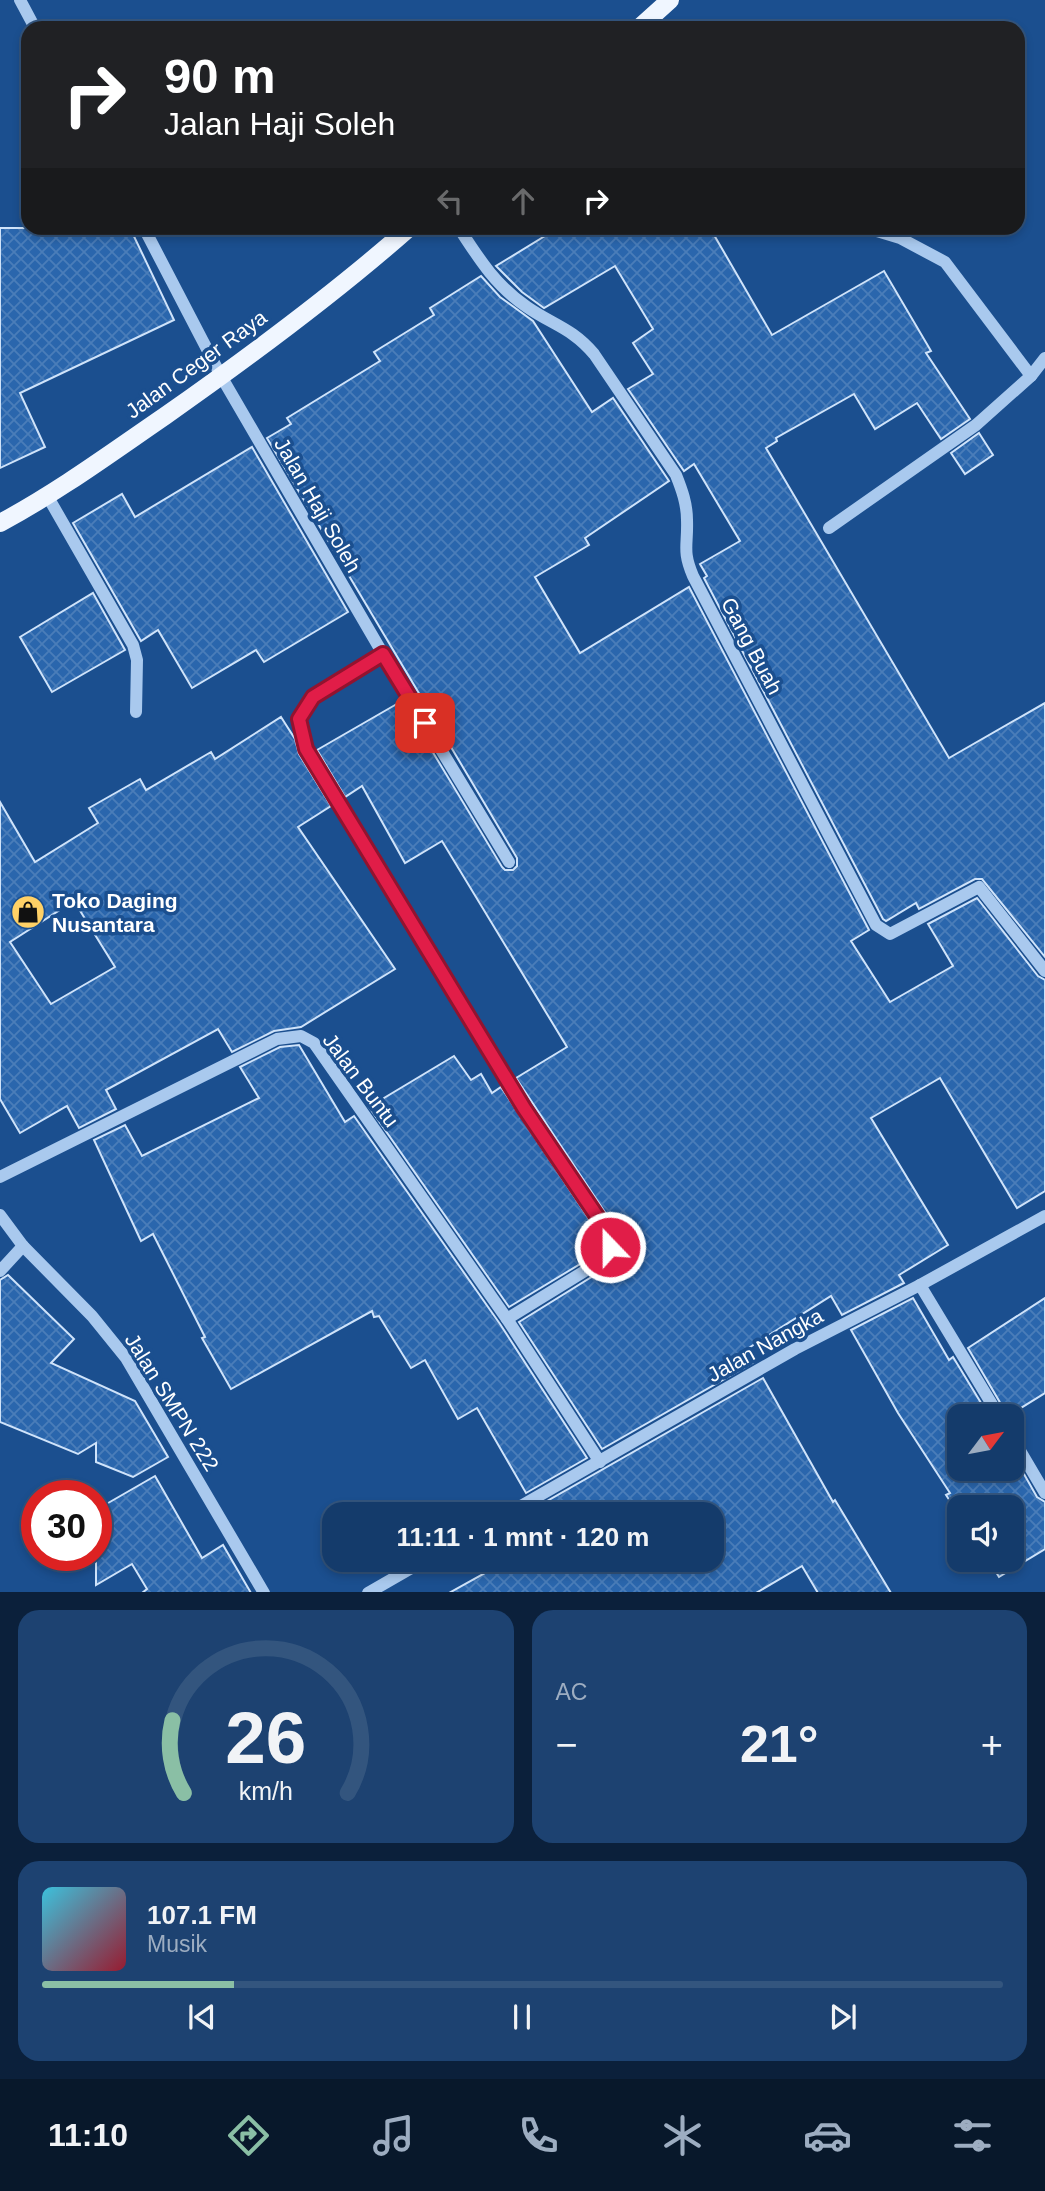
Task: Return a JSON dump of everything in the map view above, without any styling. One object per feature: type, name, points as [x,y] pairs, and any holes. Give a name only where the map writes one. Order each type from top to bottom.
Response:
[{"type":"main road","points":[[647,21],[670,0]]},
{"type":"main road","name":"Jalan Ceger Raya","points":[[0,523],[48,497],[221,376],[369,263],[401,235]]},
{"type":"street","points":[[20,0],[31,21]]},
{"type":"street","name":"Jalan Haji Soleh","points":[[148,235],[221,376],[383,654],[509,862]]},
{"type":"street","name":"Gang Buah","points":[[463,235],[485,269],[502,288],[528,308],[580,338],[594,354],[676,475],[684,493],[687,519],[685,557],[693,576],[876,925],[890,934],[979,887],[1045,971]]},
{"type":"street","points":[[888,235],[945,262],[1031,376]]},
{"type":"street","points":[[829,528],[976,425],[1031,376],[1045,358]]},
{"type":"street","points":[[48,497],[133,645],[137,660],[136,712]]},
{"type":"street","points":[[383,654],[313,697],[299,719],[306,749],[524,1108],[607,1231],[610,1247],[601,1261],[508,1319]]},
{"type":"street","name":"Jalan Buntu","points":[[0,1177],[277,1038],[301,1035],[314,1043],[508,1319],[600,1462]]},
{"type":"street","name":"Jalan SMPN 222","points":[[0,1215],[23,1246],[92,1316],[125,1358],[264,1592]]},
{"type":"street","name":"Jalan Nangka","points":[[528,1502],[795,1349],[920,1285],[1045,1216]]},
{"type":"street","points":[[0,1271],[23,1246]]},
{"type":"street","points":[[920,1285],[992,1404]]},
{"type":"street","points":[[1024,1457],[1045,1493]]},
{"type":"street","points":[[368,1592],[404,1572]]},
{"type":"building","points":[[0,228],[21,228],[21,235],[133,235],[174,320],[20,393],[45,447],[0,468]]},
{"type":"building","points":[[547,235],[714,235],[772,335],[884,271],[931,351],[926,353],[970,419],[941,439],[917,403],[875,429],[854,394],[776,438],[777,441],[766,448],[949,758],[1045,703],[1045,957],[982,879],[975,879],[919,909],[916,903],[886,921],[883,919],[704,578],[707,576],[700,564],[740,541],[694,464],[684,471],[628,389],[653,374],[633,343],[653,329],[615,266],[544,308],[522,292],[496,266]]},
{"type":"building","points":[[481,276],[500,297],[533,321],[592,412],[613,398],[669,481],[585,538],[589,545],[535,577],[580,653],[689,587],[869,930],[851,941],[890,1002],[953,966],[928,924],[977,898],[1038,976],[1045,980],[1045,1191],[1017,1208],[940,1078],[871,1118],[948,1245],[899,1275],[904,1283],[842,1315],[831,1296],[747,1349],[754,1362],[602,1449],[519,1322],[606,1268],[619,1246],[614,1226],[516,1078],[567,1047],[442,841],[405,863],[362,786],[345,797],[317,750],[402,701],[502,867],[505,870],[513,870],[517,866],[517,858],[267,438],[291,424],[287,418],[380,361],[374,352],[434,315],[430,308]]},
{"type":"building","points":[[979,433],[993,455],[965,474],[951,453]]},
{"type":"building","points":[[252,447],[348,612],[264,662],[256,650],[192,688],[158,630],[141,641],[73,523],[122,494],[135,517]]},
{"type":"building","points":[[93,593],[125,650],[52,692],[20,637]]},
{"type":"building","points":[[281,717],[295,739],[299,754],[331,806],[298,827],[395,969],[301,1027],[274,1031],[232,1052],[218,1029],[106,1090],[116,1109],[79,1128],[67,1106],[20,1133],[0,1099],[0,802],[35,862],[98,823],[89,808],[140,779],[146,790],[211,752],[215,759]],"holes":[[[74,901],[115,967],[51,1004],[10,942]]]},
{"type":"building","points":[[299,1045],[345,1122],[354,1116],[500,1324],[587,1458],[526,1493],[477,1408],[458,1419],[425,1360],[411,1368],[379,1316],[374,1317],[372,1311],[231,1389],[202,1338],[205,1337],[153,1234],[141,1241],[94,1140],[125,1125],[142,1156],[259,1098],[240,1067],[280,1047]]},
{"type":"building","points":[[454,1056],[471,1080],[481,1074],[492,1093],[501,1087],[599,1234],[601,1245],[595,1255],[509,1307],[369,1107]]},
{"type":"building","points":[[8,1275],[74,1339],[51,1363],[135,1401],[168,1457],[133,1477],[96,1462],[96,1443],[78,1454],[0,1422],[0,1280]]},
{"type":"building","points":[[913,1298],[949,1360],[953,1357],[982,1404],[947,1404],[947,1481],[1024,1481],[1024,1474],[1037,1497],[1045,1502],[1045,1549],[1024,1562],[1024,1495],[947,1497],[946,1495],[950,1493],[898,1413],[851,1330]]},
{"type":"building","points":[[1045,1298],[1045,1393],[1024,1406],[1001,1404],[968,1348]]},
{"type":"building","points":[[763,1378],[833,1502],[835,1500],[890,1592],[817,1592],[802,1566],[758,1592],[451,1592],[487,1572],[724,1572],[724,1502],[546,1502]]},
{"type":"building","points":[[155,1476],[202,1558],[223,1545],[250,1592],[143,1592],[147,1589],[132,1564],[96,1585],[96,1571],[112,1571],[112,1501]]},
{"type":"place","name":"Toko Daging Nusantara","points":[[28,912]]},
{"type":"route","points":[[425,723],[383,654],[313,697],[299,719],[306,749],[524,1108],[607,1231],[610,1247]]}]
